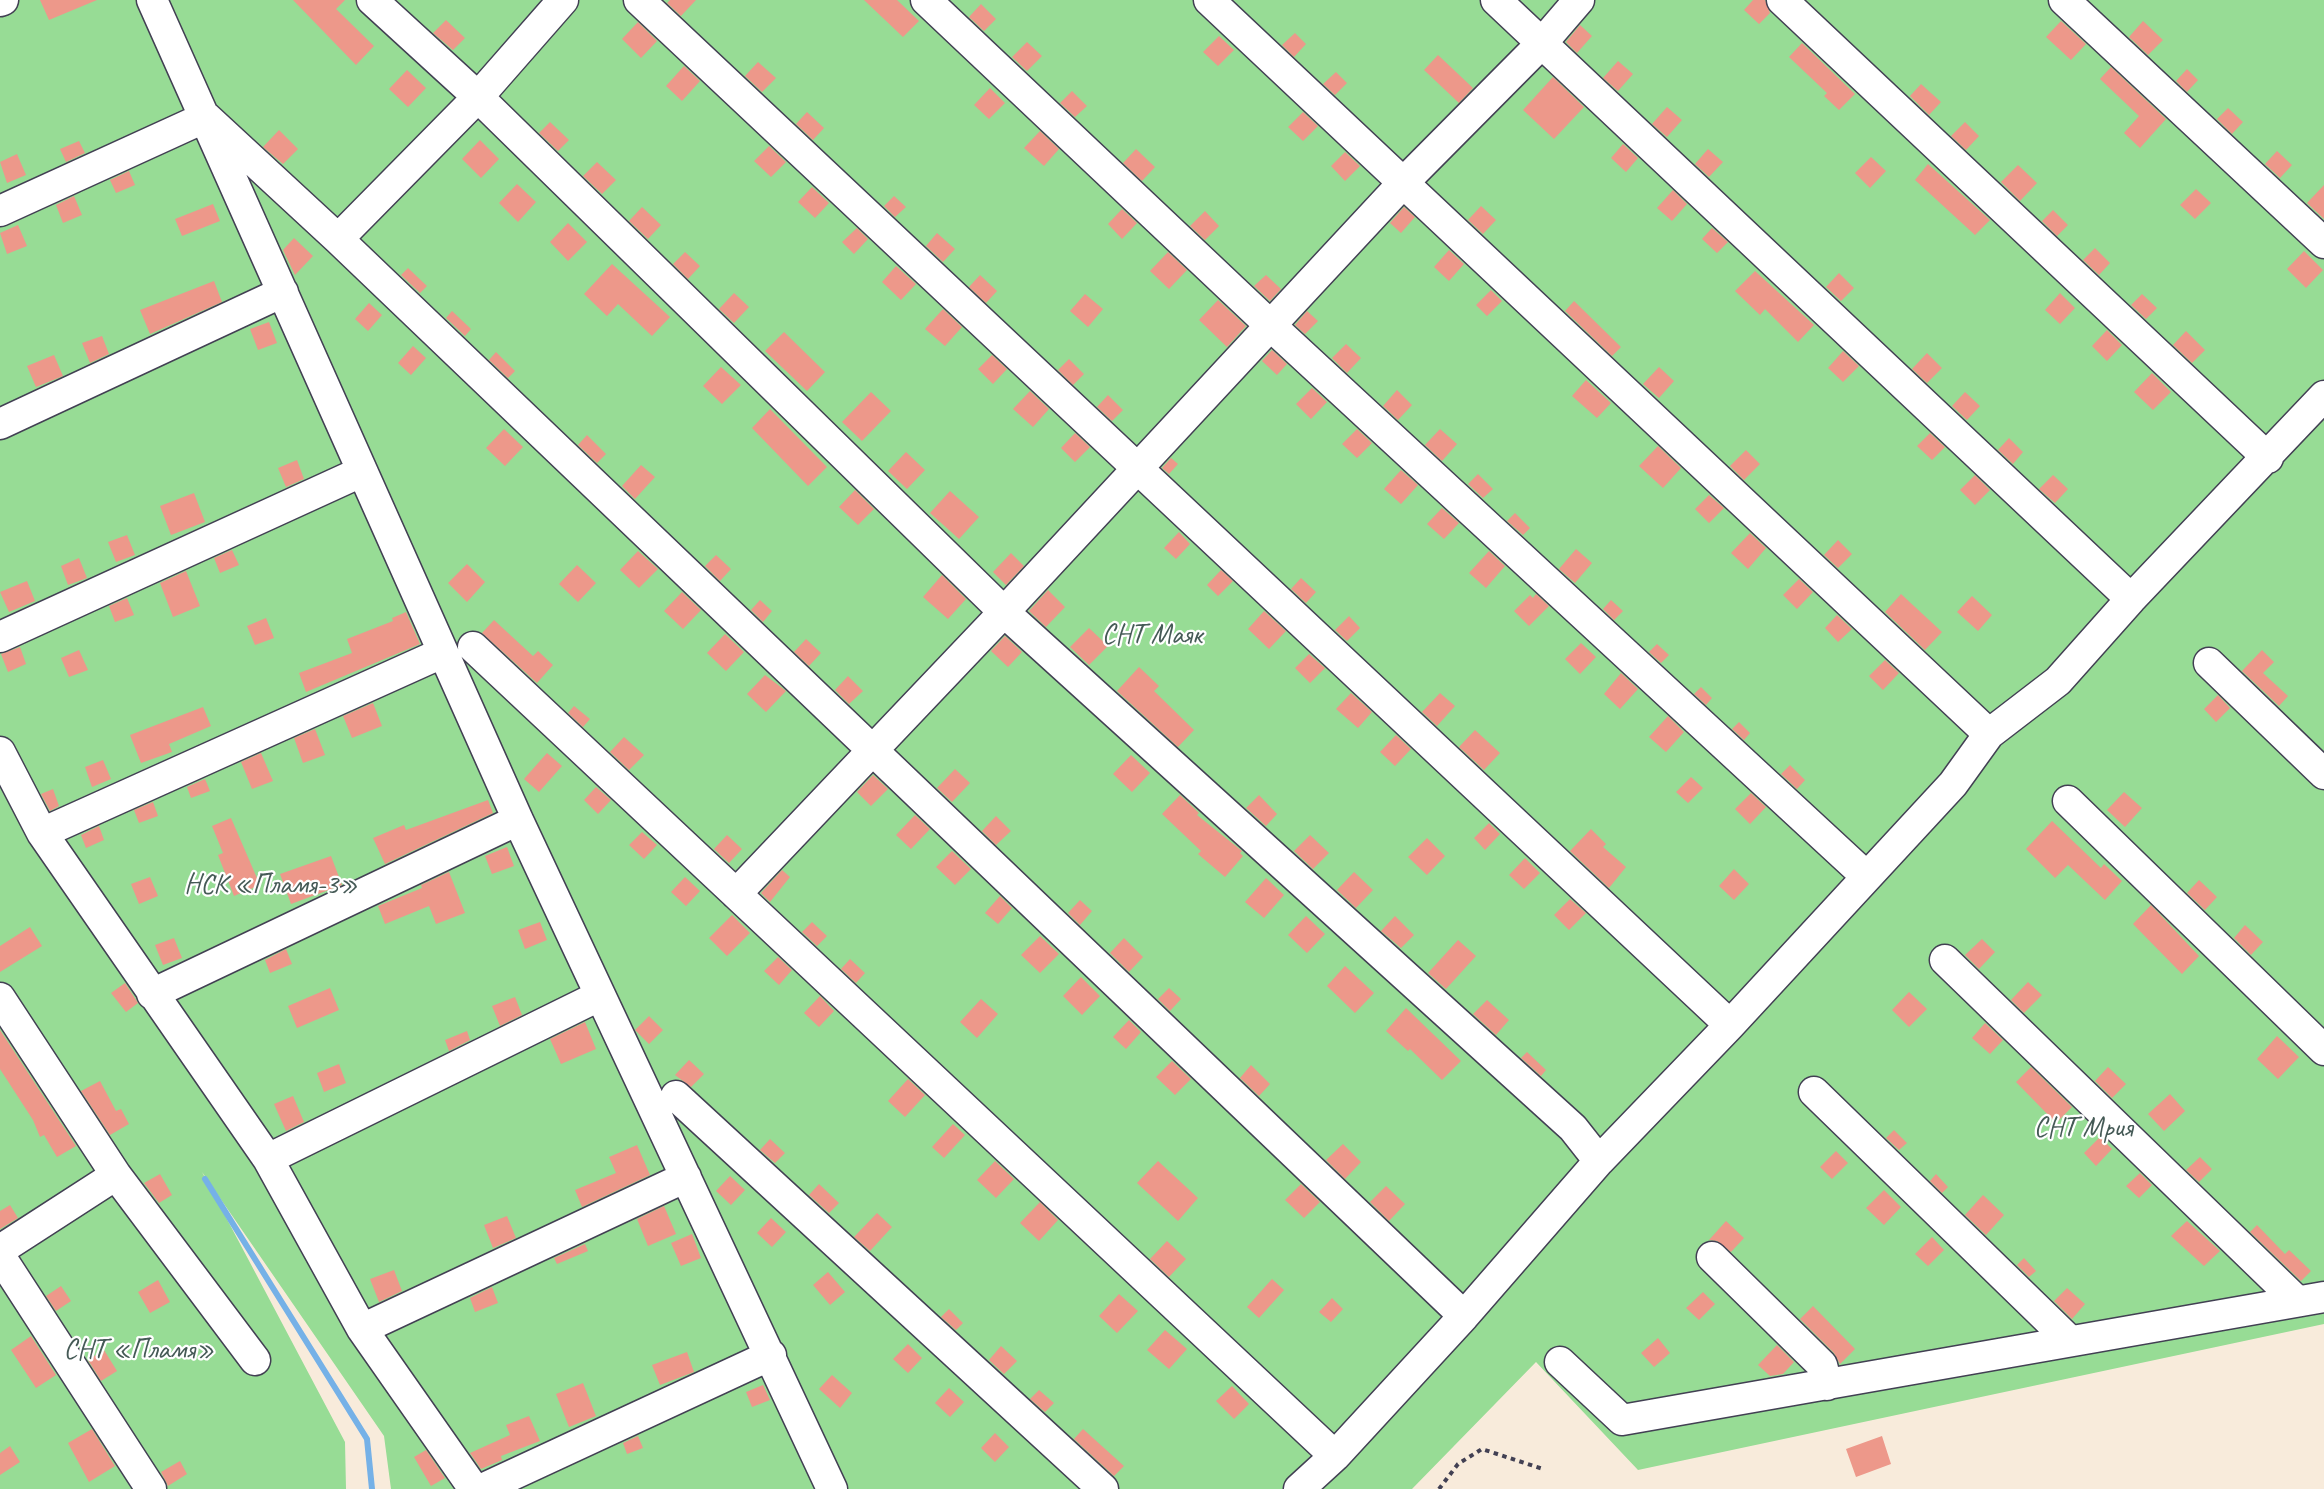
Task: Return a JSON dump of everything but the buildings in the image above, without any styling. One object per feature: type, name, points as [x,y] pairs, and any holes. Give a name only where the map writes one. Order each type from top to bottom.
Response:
[{"type":"street","points":[[152,0],[518,820],[832,1489]]},
{"type":"street","points":[[372,0],[478,97],[1004,612],[1573,1128],[1599,1161]]},
{"type":"street","points":[[338,239],[478,97],[563,0]]},
{"type":"street","points":[[639,0],[1730,1025]]},
{"type":"street","points":[[926,0],[1270,325],[1867,877]]},
{"type":"street","points":[[1209,0],[1989,734]]},
{"type":"street","points":[[1496,0],[2132,599]]},
{"type":"street","points":[[736,894],[1004,612],[1404,183],[1542,43],[1579,0]]},
{"type":"street","points":[[1782,0],[2268,458]]},
{"type":"street","points":[[2064,0],[2324,243]]},
{"type":"street","points":[[0,212],[206,117]]},
{"type":"street","points":[[206,117],[338,239],[871,752],[1464,1316]]},
{"type":"street","points":[[0,424],[284,292]]},
{"type":"street","points":[[1299,1489],[1335,1456],[1464,1316],[1599,1161],[1730,1025],[1953,784],[1989,734],[2058,681],[2132,599],[2268,458],[2324,396]]},
{"type":"street","points":[[0,637],[361,472]]},
{"type":"street","points":[[473,647],[1335,1456]]},
{"type":"street","points":[[42,833],[442,653]]},
{"type":"street","points":[[2209,663],[2324,774]]},
{"type":"street","points":[[0,752],[42,833],[268,1160],[362,1329],[474,1489]]},
{"type":"street","points":[[2068,801],[2324,1050]]},
{"type":"street","points":[[152,994],[518,820]]},
{"type":"street","points":[[1945,960],[2311,1299]]},
{"type":"street","points":[[268,1160],[599,996]]},
{"type":"street","points":[[0,998],[116,1174],[255,1360]]},
{"type":"street","points":[[1814,1092],[2068,1340]]},
{"type":"street","points":[[676,1096],[1103,1489]]},
{"type":"street","points":[[0,1250],[116,1174]]},
{"type":"street","points":[[362,1329],[686,1177]]},
{"type":"street","points":[[0,1256],[151,1489]]},
{"type":"street","points":[[1712,1257],[1822,1365],[1827,1385]]},
{"type":"street","points":[[1560,1362],[1622,1420],[2311,1299]]},
{"type":"street","points":[[482,1489],[771,1355]]},
{"type":"path","points":[[1439,1489],[1458,1464],[1482,1449],[1543,1469]]},
{"type":"green space","name":"СНТ Маяк","points":[[0,0],[2324,0],[2324,1324],[1638,1470],[1536,1362],[1412,1489],[391,1489],[384,1436],[202,1172],[345,1442],[346,1489],[0,1489]]},
{"type":"waterway","points":[[205,1179],[367,1439],[372,1489]]},
{"type":"park label","name":"НСК «Пламя-3»","points":[[271,886]]},
{"type":"park label","name":"СНТ Мрия","points":[[2083,1129]]},
{"type":"park label","name":"СНТ «Пламя»","points":[[139,1351]]}]
